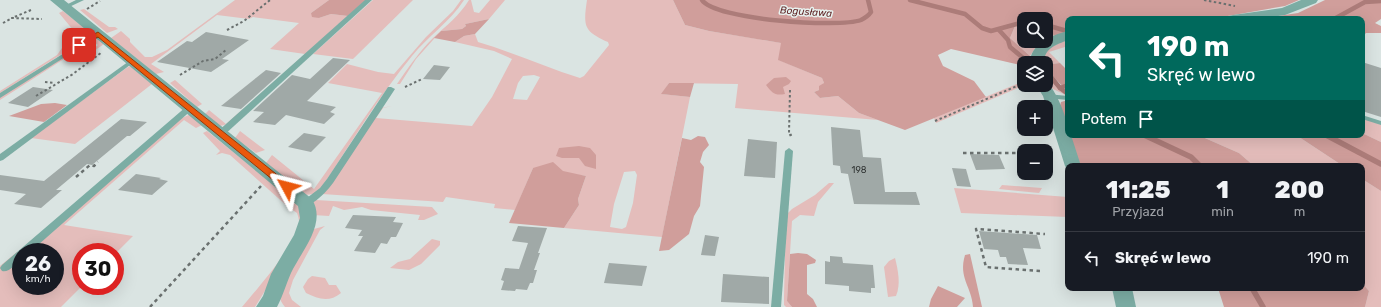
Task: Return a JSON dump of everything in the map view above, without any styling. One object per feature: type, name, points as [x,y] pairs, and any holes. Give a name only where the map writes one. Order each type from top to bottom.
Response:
[{"type":"street","points":[[1252,16],[1285,11],[1312,0]]},
{"type":"street","points":[[61,4],[306,203],[309,211],[308,221],[302,237],[281,274],[270,305]]},
{"type":"street","points":[[1036,56],[1044,46],[1065,36]]},
{"type":"street","points":[[1048,92],[1072,163]]},
{"type":"street","points":[[1123,291],[1126,307]]},
{"type":"lane","points":[[61,4],[80,0]]},
{"type":"lane","points":[[220,134],[369,0]]},
{"type":"lane","points":[[0,96],[98,34]]},
{"type":"lane","points":[[0,158],[132,61]]},
{"type":"lane","points":[[306,203],[323,190],[330,181],[391,89]]},
{"type":"lane","points":[[1052,92],[1065,97]]},
{"type":"lane","points":[[34,243],[190,108]]},
{"type":"lane","points":[[1365,118],[1381,123]]},
{"type":"lane","points":[[776,307],[789,152]]},
{"type":"lane","points":[[5,268],[12,262]]},
{"type":"path","points":[[227,30],[244,21],[270,0]]},
{"type":"path","points":[[85,10],[100,1]]},
{"type":"path","points":[[3,23],[31,10]]},
{"type":"path","points":[[12,18],[42,20]]},
{"type":"path","points":[[180,75],[204,61],[215,59],[226,50]]},
{"type":"path","points":[[36,96],[73,74],[102,52]]},
{"type":"path","points":[[405,87],[422,79]]},
{"type":"path","points":[[45,82],[56,83]]},
{"type":"path","points":[[935,120],[1017,86]]},
{"type":"path","points":[[790,90],[789,133],[792,136]]},
{"type":"path","points":[[962,152],[1017,154]]},
{"type":"path","points":[[76,177],[90,165],[94,166],[98,162]]},
{"type":"path","points":[[150,307],[255,191],[263,184],[276,178]]},
{"type":"path","points":[[1040,271],[986,267],[976,229],[1045,234]]},
{"type":"shaded area","points":[[235,0],[329,0],[311,13],[319,18],[331,14],[348,16],[228,124],[220,126],[205,114],[209,110],[226,124],[305,54],[270,49],[299,23],[253,17],[249,19],[217,15],[151,64],[164,72],[156,74],[111,38],[121,31],[145,57],[152,57],[167,50]]},
{"type":"shaded area","points":[[329,0],[366,0],[348,16],[331,14],[319,18],[312,17],[311,13]]},
{"type":"shaded area","points":[[373,0],[413,0],[353,59],[313,54]]},
{"type":"shaded area","points":[[461,0],[464,0],[452,15],[418,49],[400,72],[376,105],[320,190],[314,194],[305,195],[266,163],[272,155],[314,189],[382,93],[328,83],[347,64],[378,72],[394,74],[426,37],[453,11]]},
{"type":"shaded area","points":[[469,0],[471,0],[474,12],[479,13],[490,0],[505,0],[489,19],[465,24],[466,26],[462,29],[441,31]]},
{"type":"shaded area","points":[[587,0],[673,0],[685,25],[709,31],[782,43],[779,60],[822,78],[824,83],[819,90],[814,92],[820,98],[838,96],[859,113],[878,120],[735,108],[738,84],[669,83],[662,94],[690,97],[662,237],[564,228],[579,205],[578,199],[586,176],[533,168],[515,210],[494,208],[495,204],[446,197],[443,202],[322,194],[381,108],[392,106],[383,108],[376,118],[472,126],[492,97],[512,59],[494,51],[455,42],[464,36],[475,34],[478,42],[580,78],[584,76],[609,45],[608,42],[594,35],[587,27],[585,16]],"holes":[[[534,75],[540,77],[527,100],[513,99],[518,83],[523,76]],[[635,171],[637,175],[633,203],[626,227],[622,229],[610,227],[614,204],[624,172]]]},
{"type":"shaded area","points":[[673,0],[1299,0],[1285,6],[1228,16],[1065,16],[1065,33],[1058,36],[1053,35],[1053,12],[1017,12],[1017,26],[1015,26],[1010,38],[1017,44],[1017,48],[1021,48],[1030,56],[1017,56],[1017,64],[951,49],[938,55],[943,66],[974,81],[986,97],[905,130],[859,113],[838,96],[820,98],[814,92],[819,90],[819,86],[824,83],[822,78],[778,60],[781,43],[709,31],[685,25]]},
{"type":"shaded area","points":[[1325,0],[1381,0],[1381,19],[1375,23],[1381,26],[1381,33],[1365,34],[1365,16],[1278,16],[1298,13]]},
{"type":"shaded area","points":[[84,9],[109,27],[115,27],[118,29],[107,33],[80,10]]},
{"type":"shaded area","points":[[63,11],[92,35],[0,93],[0,91],[57,55],[74,31],[59,13]]},
{"type":"shaded area","points":[[489,19],[475,34],[464,36],[455,42],[434,38],[441,31],[462,29],[466,26],[465,24]]},
{"type":"shaded area","points":[[1015,26],[1017,26],[1017,44],[1010,38]]},
{"type":"shaded area","points":[[441,31],[416,59],[400,84],[397,84],[423,49]]},
{"type":"shaded area","points":[[97,38],[104,44],[94,51],[92,50],[98,45],[92,41],[0,100],[0,97],[92,40]]},
{"type":"shaded area","points":[[1065,40],[1065,47],[1049,52],[1053,56],[1043,56],[1043,51],[1053,48],[1053,46]]},
{"type":"shaded area","points":[[1021,48],[1035,48],[1030,56]]},
{"type":"shaded area","points":[[1053,56],[1060,63],[1053,64]]},
{"type":"shaded area","points":[[1060,63],[1065,68],[1065,89],[1053,76],[1053,64]]},
{"type":"shaded area","points":[[130,66],[152,84],[75,144],[31,138],[125,69]]},
{"type":"shaded area","points":[[1053,70],[1057,82],[1065,89],[1065,95],[1053,89]]},
{"type":"shaded area","points":[[786,77],[791,81],[783,87],[785,94],[779,95],[774,93],[766,85],[774,78]]},
{"type":"shaded area","points":[[175,80],[202,104],[197,107],[170,83]]},
{"type":"shaded area","points":[[669,83],[694,83],[690,97],[661,94]]},
{"type":"shaded area","points":[[1017,84],[1017,88],[936,123],[934,118]]},
{"type":"shaded area","points":[[1065,101],[1065,128],[1059,109],[1061,102]]},
{"type":"shaded area","points":[[55,103],[67,105],[44,122],[9,116],[41,104]]},
{"type":"shaded area","points":[[191,114],[202,125],[196,128],[184,120],[64,225],[133,236],[124,245],[124,243],[72,243],[73,295],[61,307],[0,307],[0,266],[12,256],[12,295],[64,295],[64,243],[39,243],[182,118]]},
{"type":"shaded area","points":[[1365,119],[1381,124],[1381,142],[1365,134]]},
{"type":"shaded area","points":[[207,131],[301,207],[304,216],[298,237],[255,307],[242,307],[284,254],[297,231],[299,222],[298,216],[297,213],[287,206],[230,155],[222,153],[216,155],[220,151],[203,133]]},
{"type":"shaded area","points":[[240,131],[265,150],[256,153],[235,138]]},
{"type":"shaded area","points":[[1365,134],[1381,142],[1381,191],[1365,181],[1365,163],[1338,163],[1301,138],[1365,138]]},
{"type":"shaded area","points":[[698,136],[705,137],[709,145],[703,152],[700,162],[704,167],[700,206],[694,216],[689,234],[669,250],[659,251],[682,138],[691,140]]},
{"type":"shaded area","points":[[1068,138],[1205,138],[1239,153],[1251,163],[1076,163]]},
{"type":"shaded area","points":[[1205,138],[1301,138],[1338,163],[1251,163],[1239,153]]},
{"type":"shaded area","points":[[579,146],[590,148],[596,155],[596,169],[585,166],[579,158],[562,158],[556,156],[559,148]]},
{"type":"shaded area","points":[[553,162],[563,171],[586,176],[578,199],[579,205],[564,228],[509,223],[533,168]]},
{"type":"shaded area","points":[[1365,181],[1381,191],[1381,307],[1365,307],[1369,291],[1365,286]]},
{"type":"shaded area","points":[[829,183],[834,183],[818,202],[814,216],[800,215],[792,221],[787,301],[792,307],[786,307],[784,305],[784,297],[786,215],[792,209],[815,195]]},
{"type":"shaded area","points":[[1002,185],[1042,188],[1039,193],[999,189]]},
{"type":"shaded area","points":[[954,188],[1065,197],[1065,217],[961,213]]},
{"type":"shaded area","points":[[316,200],[432,207],[438,214],[424,220],[418,220],[420,215],[371,210],[362,207],[344,210],[333,206],[329,216],[313,215],[313,202]]},
{"type":"shaded area","points":[[325,226],[320,230],[293,280],[289,293],[292,300],[301,307],[285,307],[280,298],[281,288],[314,229]]},
{"type":"shaded area","points":[[432,239],[440,241],[440,245],[421,264],[409,270],[390,268],[398,262],[410,259]]},
{"type":"shaded area","points":[[790,254],[807,254],[816,260],[815,263],[807,265],[807,294],[813,299],[817,307],[792,307],[787,301]]},
{"type":"shaded area","points":[[970,254],[982,307],[973,307],[964,276],[963,263],[965,255]]},
{"type":"shaded area","points":[[895,258],[899,282],[898,291],[896,296],[888,297],[884,267],[889,261]]},
{"type":"shaded area","points":[[312,276],[325,278],[329,285],[336,285],[341,293],[332,298],[324,299],[306,293],[303,287]]},
{"type":"shaded area","points":[[938,286],[965,298],[957,307],[929,307],[931,299]]},
{"type":"shaded area","points":[[1365,286],[1369,291],[1365,307],[1224,307],[1219,291],[1365,291]]},
{"type":"building","points":[[206,32],[249,40],[222,59],[229,60],[211,72],[157,62],[187,41],[192,42]]},
{"type":"building","points":[[333,58],[350,60],[307,101],[336,107],[330,112],[335,114],[324,124],[286,115],[275,125],[253,122],[264,112],[253,111],[292,75],[310,79]]},
{"type":"building","points":[[1365,63],[1381,68],[1381,117],[1365,112]]},
{"type":"building","points":[[434,65],[450,67],[440,80],[423,79]]},
{"type":"building","points":[[266,70],[281,73],[241,109],[221,106]]},
{"type":"building","points":[[33,87],[53,90],[28,107],[8,103]]},
{"type":"building","points":[[121,119],[147,122],[130,136],[127,136],[92,165],[87,164],[56,190],[62,190],[41,208],[14,204],[26,194],[0,190],[0,175],[44,181]]},
{"type":"building","points":[[831,127],[860,130],[863,157],[881,158],[885,192],[916,192],[920,205],[854,204],[848,174],[841,173],[840,166],[833,165]]},
{"type":"building","points":[[304,133],[326,137],[311,152],[288,147]]},
{"type":"building","points":[[748,139],[777,142],[775,178],[744,176]]},
{"type":"building","points":[[970,154],[999,155],[1005,169],[976,170]]},
{"type":"building","points":[[952,168],[966,169],[971,187],[957,186]]},
{"type":"building","points":[[136,174],[161,178],[159,179],[168,181],[152,195],[118,190]]},
{"type":"building","points":[[353,215],[396,217],[393,222],[403,223],[396,237],[391,237],[387,244],[381,243],[375,253],[354,251],[363,236],[358,236],[362,230],[345,228]]},
{"type":"building","points":[[518,226],[547,228],[538,253],[540,253],[534,270],[537,270],[533,283],[530,283],[527,290],[501,290],[504,281],[501,280],[505,268],[519,269],[528,243],[512,241]]},
{"type":"building","points":[[979,231],[1037,235],[1041,249],[1023,248],[1028,265],[1008,264],[1006,257],[1000,257],[998,250],[984,249]]},
{"type":"building","points":[[705,235],[719,237],[715,256],[701,255]]},
{"type":"building","points":[[830,256],[842,257],[843,263],[873,265],[875,288],[871,288],[871,293],[849,291],[849,286],[825,284],[825,261],[830,262]]},
{"type":"building","points":[[609,263],[647,266],[642,286],[604,283]]},
{"type":"building","points":[[723,274],[769,277],[769,304],[721,302]]},
{"type":"waterway","name":"Bogusława","points":[[702,0],[712,7],[729,13],[778,20],[829,23],[861,20],[871,12],[868,0]]},
{"type":"waterway","name":"Bogusława","points":[[910,0],[965,14],[982,28],[991,31],[1017,24]]},
{"type":"waterway","name":"Bogusława","points":[[1339,16],[1365,2],[1381,1]]},
{"type":"waterway","name":"Bogusława","points":[[1053,27],[1065,30]]},
{"type":"waterway","points":[[999,30],[1008,40],[1010,47],[1021,56]]},
{"type":"waterway","points":[[1053,80],[1060,88]]},
{"type":"waterway","points":[[1060,88],[1065,86]]},
{"type":"waterway","points":[[1060,88],[1065,92]]},
{"type":"waterway","points":[[1150,138],[1191,157],[1197,163]]},
{"type":"waterway","points":[[1332,138],[1381,164]]},
{"type":"waterway","points":[[1254,291],[1263,307]]},
{"type":"route","points":[[79,45],[98,34],[163,85],[220,134],[287,187]]}]
